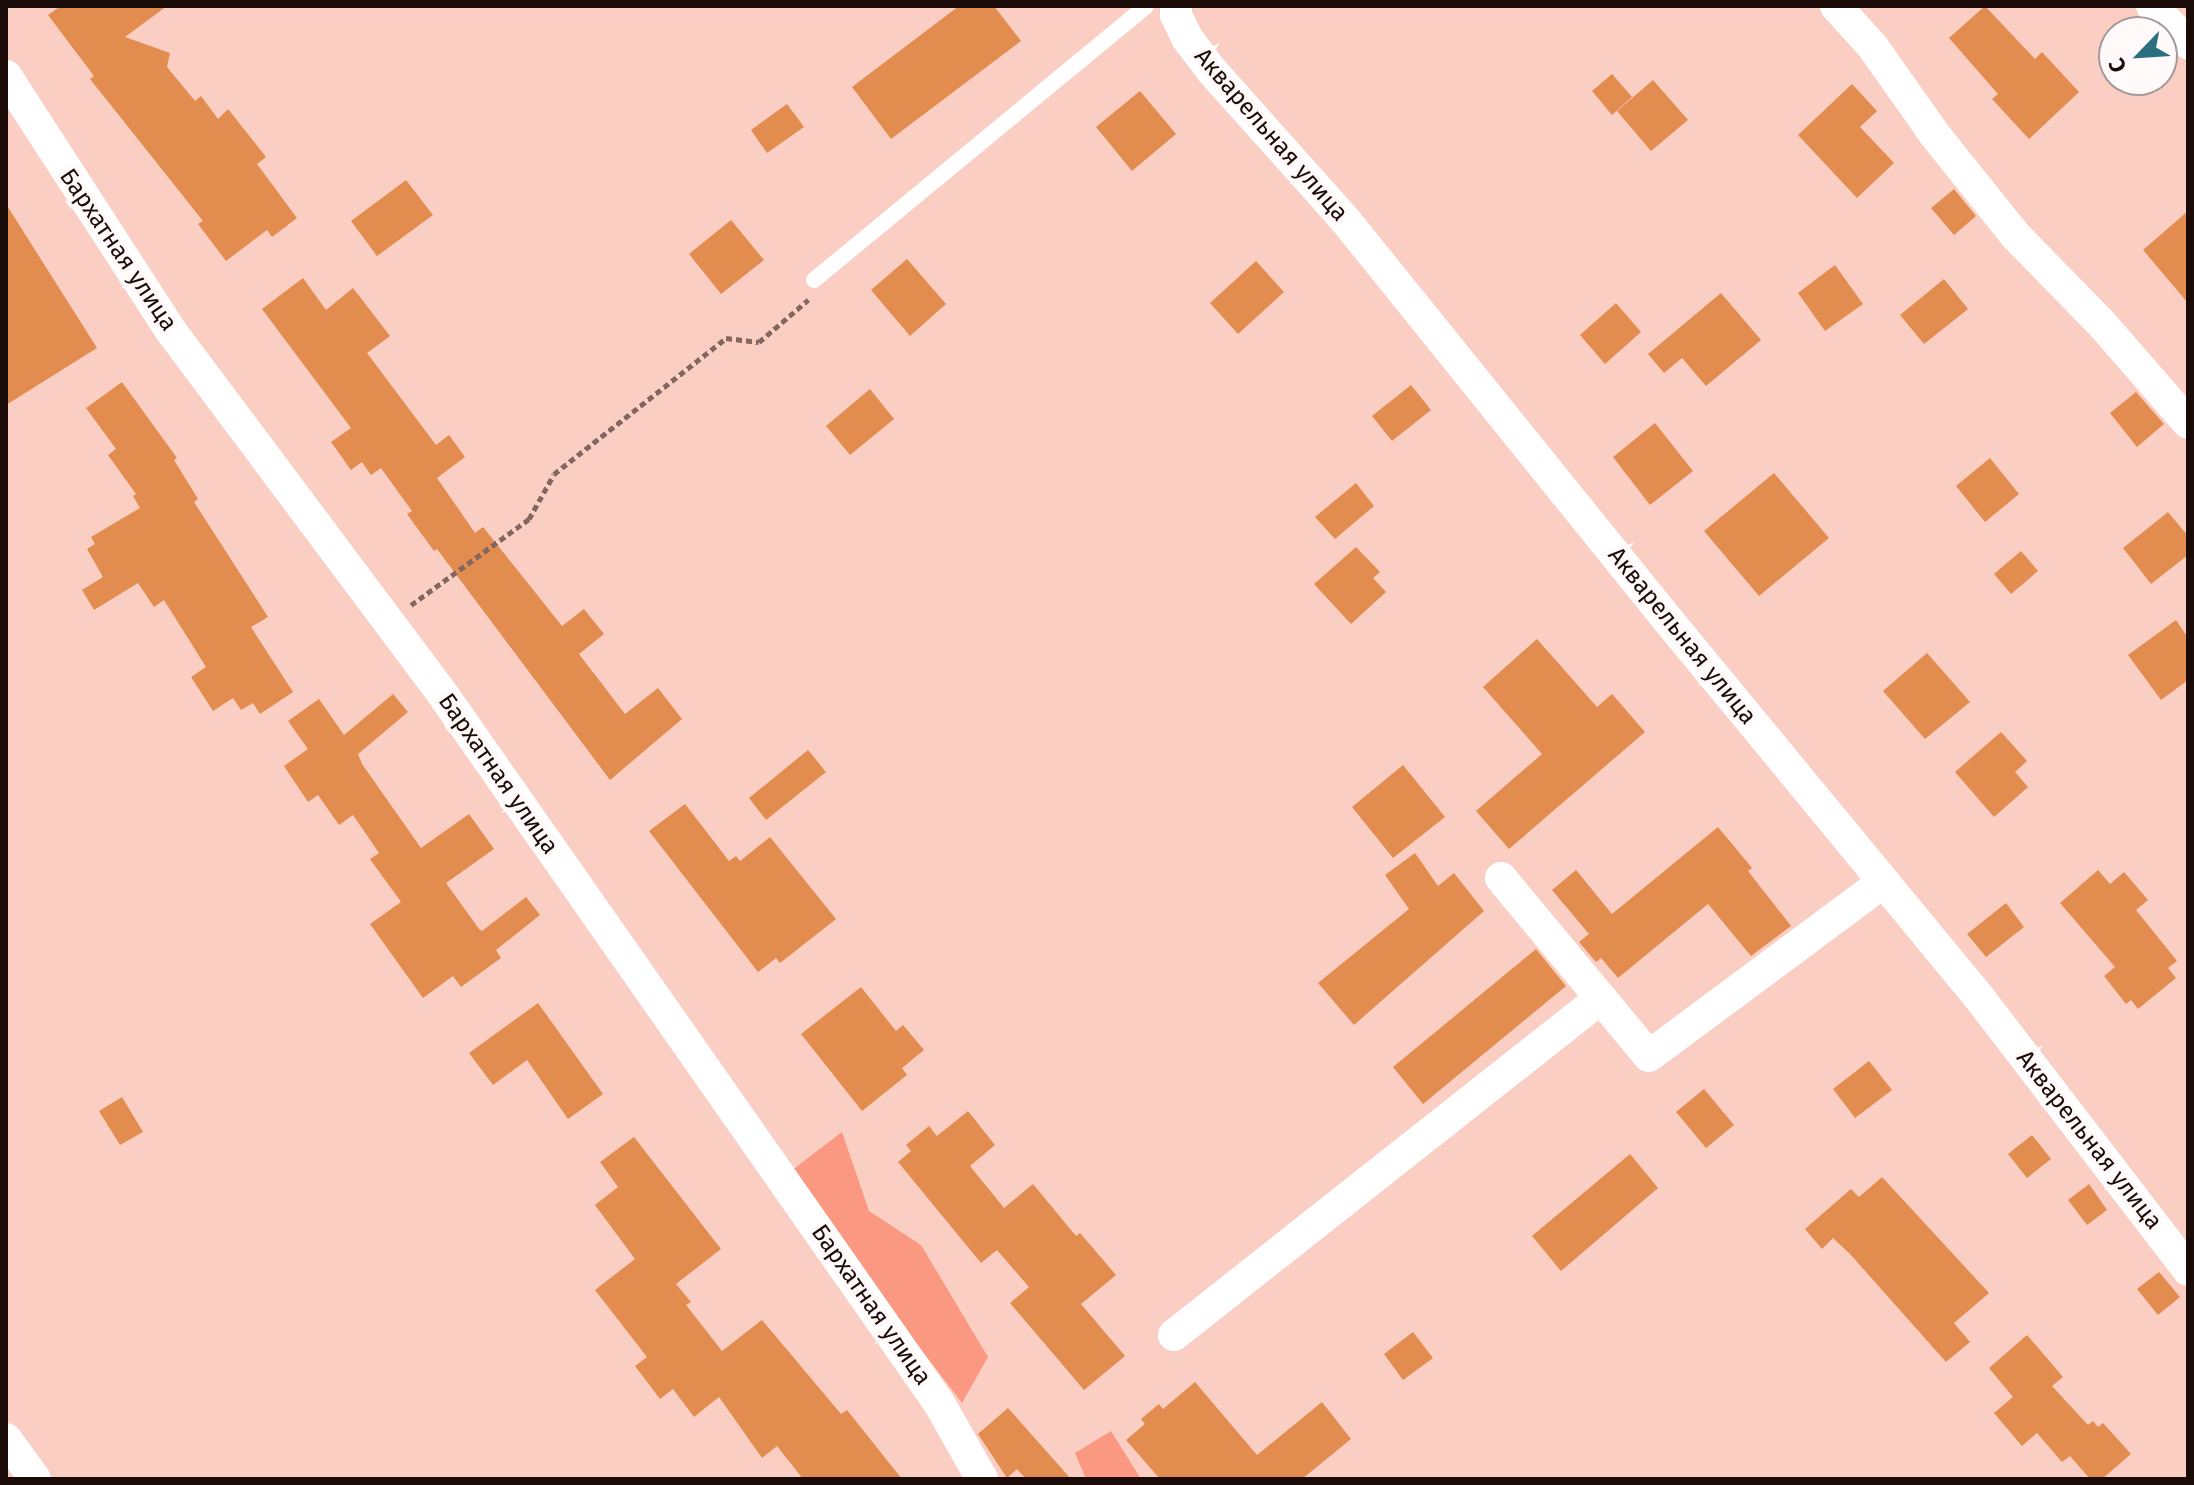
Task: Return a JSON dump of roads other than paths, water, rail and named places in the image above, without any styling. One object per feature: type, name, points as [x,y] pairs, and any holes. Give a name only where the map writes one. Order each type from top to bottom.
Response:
[{"type":"street","name":"Акварельная улица","points":[[1176,6],[1176,15],[1187,38],[1212,71],[1346,221],[1978,996],[2188,1270]]},
{"type":"street","points":[[1836,6],[1873,47],[1935,135],[2016,236],[2102,324],[2188,423]]},
{"type":"street","points":[[2152,6],[2188,43]]},
{"type":"street","name":"Бархатная улица","points":[[6,76],[171,331],[388,622],[939,1403],[982,1479]]},
{"type":"street","points":[[1501,878],[1649,1056],[1883,882]]},
{"type":"street","points":[[1174,1335],[1601,998]]},
{"type":"street","points":[[6,1439],[35,1479]]},
{"type":"lane","points":[[814,280],[1146,6]]}]
